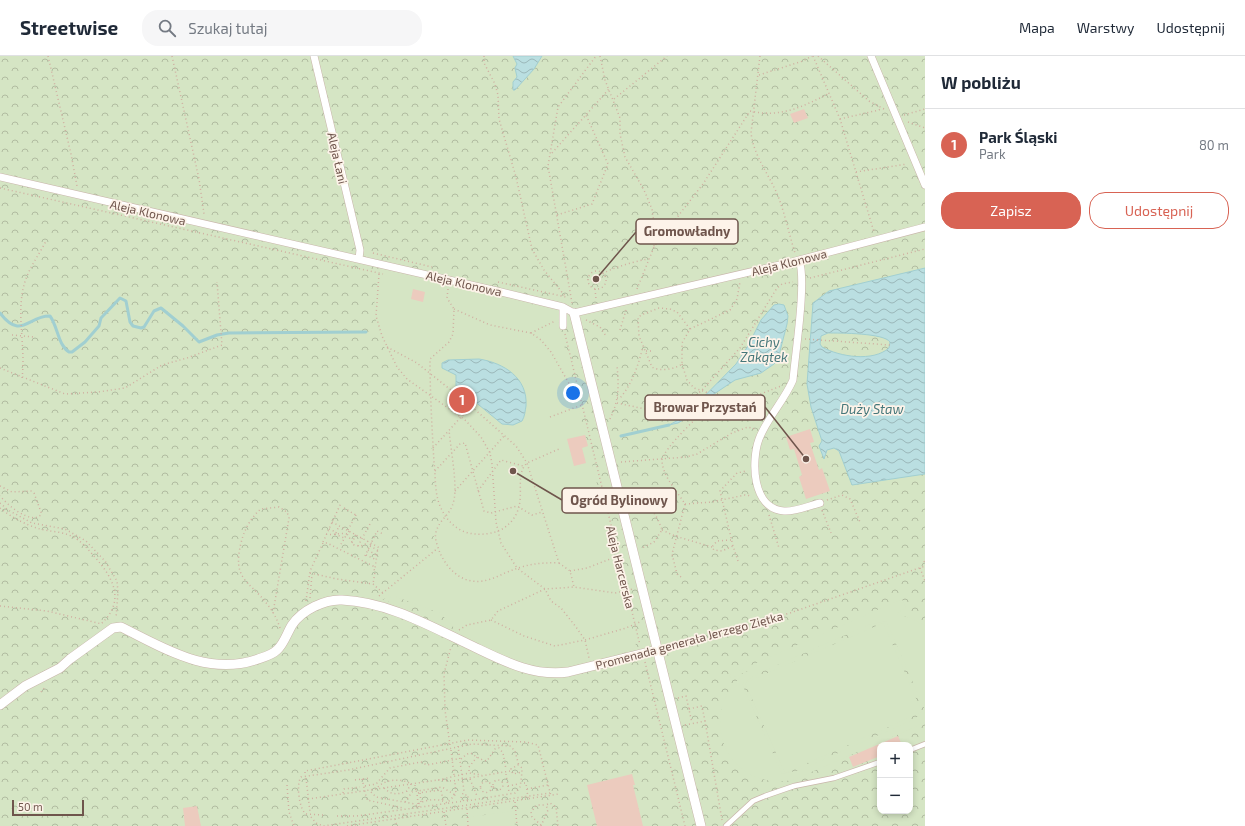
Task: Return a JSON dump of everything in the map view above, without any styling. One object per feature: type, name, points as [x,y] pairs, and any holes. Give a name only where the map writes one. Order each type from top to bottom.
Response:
[{"type":"street","name":"Aleja Łani","points":[[314,56],[360,250],[359,259]]},
{"type":"street","points":[[871,56],[925,185]]},
{"type":"street","name":"Aleja Klonowa","points":[[0,177],[562,307],[574,313],[798,260],[925,227]]},
{"type":"street","points":[[798,260],[801,280],[792,380],[787,393],[762,432],[758,441],[756,461],[757,484],[763,498],[775,509],[792,511],[820,503]]},
{"type":"street","points":[[562,307],[563,326]]},
{"type":"street","name":"Aleja Harcerska","points":[[574,313],[701,826]]},
{"type":"street","name":"Promenada generała Jerzego Ziętka","points":[[117,628],[173,653],[195,661],[228,665],[246,663],[272,654],[278,650],[298,617],[314,607],[340,600],[390,610],[454,637],[504,661],[528,670],[559,673],[657,650]]},
{"type":"street","points":[[0,705],[25,686],[60,668],[70,659],[117,628]]},
{"type":"lane","points":[[913,749],[925,744]]},
{"type":"lane","points":[[725,826],[753,801],[765,796],[794,786],[834,778],[877,763]]},
{"type":"path","points":[[48,56],[77,186]]},
{"type":"path","points":[[172,56],[199,179],[204,208],[202,224]]},
{"type":"path","points":[[484,56],[484,63],[495,84],[498,95],[499,119],[516,177],[532,249],[544,270],[566,297],[562,307]]},
{"type":"path","points":[[596,56],[558,107],[548,166],[574,313],[600,327],[606,336]]},
{"type":"path","points":[[600,56],[605,80],[620,118],[620,134],[625,157],[644,190],[652,209],[654,223],[654,247]]},
{"type":"path","points":[[614,100],[667,56]]},
{"type":"path","points":[[760,56],[759,75],[753,111],[751,133],[752,143],[758,160],[778,196],[798,260]]},
{"type":"path","points":[[759,75],[803,61],[813,56],[840,119],[876,240]]},
{"type":"path","points":[[818,56],[869,101],[881,108],[879,110],[840,119]]},
{"type":"path","points":[[550,155],[609,89]]},
{"type":"path","points":[[620,330],[627,306],[632,300],[654,247],[668,227],[703,184],[750,110],[781,113],[809,103],[830,93]]},
{"type":"path","points":[[901,117],[925,109]]},
{"type":"path","points":[[557,215],[592,204],[608,164],[586,115]]},
{"type":"path","points":[[855,172],[916,162]]},
{"type":"path","points":[[0,188],[386,275]]},
{"type":"path","points":[[22,378],[24,365],[21,314],[22,294],[27,275],[46,240]]},
{"type":"path","points":[[617,403],[673,415],[702,390],[740,348],[777,288],[782,284],[925,250]]},
{"type":"path","points":[[603,274],[607,270],[632,264],[641,259],[649,259]]},
{"type":"path","points":[[380,264],[376,310],[382,336],[397,367],[406,379],[474,428],[490,452],[497,531],[506,553],[518,568],[545,589],[551,601],[561,608],[585,640],[591,666]]},
{"type":"path","points":[[595,289],[604,286],[606,280],[603,274],[597,272],[591,275],[590,284],[595,289],[596,299]]},
{"type":"path","points":[[740,280],[737,300],[730,310],[690,329],[682,343],[682,364],[687,380],[694,388],[706,392],[718,407],[727,407],[757,394],[785,385],[792,380]]},
{"type":"path","points":[[0,368],[65,394],[125,388],[162,365],[214,349],[223,343],[217,282]]},
{"type":"path","points":[[441,287],[448,289],[447,298],[454,309],[453,334],[449,342],[430,359],[430,397],[438,502],[446,518],[459,529],[471,534],[483,534],[497,531],[508,524],[519,507],[521,494],[520,473],[523,466],[558,449]]},
{"type":"path","points":[[682,364],[677,368],[655,369],[650,365],[646,351],[639,336],[638,318],[645,312],[659,308],[670,309],[676,312],[690,329]]},
{"type":"path","points":[[454,309],[490,324],[531,333],[541,340],[551,352],[571,387],[578,388]]},
{"type":"path","points":[[531,333],[563,315]]},
{"type":"path","name":"Aleja Harcerska","points":[[563,326],[685,826]]},
{"type":"path","points":[[12,335],[34,337]]},
{"type":"path","points":[[810,340],[890,345]]},
{"type":"path","points":[[617,398],[620,398],[625,393],[635,375],[643,346]]},
{"type":"path","points":[[387,347],[417,363],[471,406],[516,446],[527,463],[559,564]]},
{"type":"path","points":[[646,351],[652,351]]},
{"type":"path","points":[[603,431],[617,403],[617,366]]},
{"type":"path","points":[[685,504],[666,476],[662,460],[663,454],[714,401]]},
{"type":"path","points":[[433,448],[471,406]]},
{"type":"path","points":[[550,417],[582,406]]},
{"type":"path","points":[[611,463],[662,460],[697,454],[712,444],[748,427],[762,432]]},
{"type":"path","points":[[450,430],[455,491],[453,504],[446,518],[436,532],[438,548],[450,570],[461,577],[483,581],[537,562],[559,564],[570,571],[588,568],[654,542],[662,530]]},
{"type":"path","points":[[455,491],[505,435]]},
{"type":"path","points":[[590,440],[595,439]]},
{"type":"path","points":[[435,471],[460,444],[465,443],[484,511],[490,513],[513,506],[519,507],[532,515],[542,512]]},
{"type":"path","points":[[478,491],[493,473],[501,460],[523,466]]},
{"type":"path","points":[[738,561],[731,540],[720,491],[737,473],[749,471]]},
{"type":"path","points":[[0,486],[12,492],[34,493],[41,512],[40,515],[35,518],[28,516],[9,505],[0,496]]},
{"type":"path","points":[[619,496],[627,494],[644,502],[659,522],[662,530],[675,536],[712,547],[714,550],[722,551],[733,546]]},
{"type":"path","points":[[685,504],[722,500],[745,495],[763,498],[780,548]]},
{"type":"path","points":[[832,499],[842,495],[850,499],[860,522]]},
{"type":"path","points":[[0,503],[8,510],[32,523],[65,529],[86,541],[105,561],[116,581],[118,592],[116,612]]},
{"type":"path","points":[[311,573],[313,580],[310,600],[307,603],[306,600],[311,573],[340,503]]},
{"type":"path","points":[[681,576],[677,574],[672,554],[675,536],[685,504]]},
{"type":"path","points":[[273,612],[289,518],[287,512],[279,507],[261,509],[256,513],[244,532],[239,552],[239,567],[243,578],[273,612],[280,632]]},
{"type":"path","points":[[0,508],[30,526],[64,533],[73,537],[82,543],[104,567],[112,582],[114,598],[111,613],[102,624]]},
{"type":"path","points":[[341,544],[357,514],[344,508]]},
{"type":"path","points":[[823,513],[831,533]]},
{"type":"path","points":[[332,522],[372,542],[378,547],[379,551],[373,584]]},
{"type":"path","points":[[358,546],[366,528],[371,522]]},
{"type":"path","points":[[335,533],[339,526]]},
{"type":"path","points":[[329,529],[344,538]]},
{"type":"path","points":[[377,560],[365,555],[377,531],[383,534]]},
{"type":"path","points":[[326,534],[340,532],[347,534],[352,543],[358,546],[366,544],[368,540]]},
{"type":"path","points":[[352,543],[356,534]]},
{"type":"path","points":[[712,547],[717,541],[731,540]]},
{"type":"path","points":[[322,544],[327,543],[375,569]]},
{"type":"path","points":[[370,546],[379,551]]},
{"type":"path","points":[[311,573],[337,579],[373,584],[383,593],[438,548]]},
{"type":"path","points":[[368,550],[378,556]]},
{"type":"path","name":"Promenada generała Jerzego Ziętka","points":[[657,650],[790,613],[920,568],[925,563]]},
{"type":"path","points":[[920,568],[925,581]]},
{"type":"path","points":[[570,571],[574,587]]},
{"type":"path","points":[[491,620],[498,611],[545,589],[574,587],[615,593],[632,590]]},
{"type":"path","points":[[0,606],[47,611],[117,628]]},
{"type":"path","points":[[450,744],[445,710],[444,674],[454,637],[458,630],[467,625],[491,620],[524,636],[554,646],[585,640],[626,628],[635,622],[640,621]]},
{"type":"path","points":[[688,709],[702,706],[725,826]]},
{"type":"path","points":[[692,724],[705,721]]},
{"type":"path","points":[[305,773],[305,771],[468,740],[526,742],[538,745],[550,796]]},
{"type":"path","points":[[323,815],[306,814],[302,810],[298,782],[301,777],[348,770],[472,744],[508,745],[515,751],[519,766],[522,768],[520,788],[515,793],[357,816],[337,816]]},
{"type":"path","points":[[457,802],[462,796],[464,790],[458,746]]},
{"type":"path","points":[[461,759],[469,753],[487,761],[495,749],[499,748],[503,753],[506,769]]},
{"type":"path","points":[[451,750],[454,775]]},
{"type":"path","points":[[469,771],[469,767],[477,757]]},
{"type":"path","points":[[365,786],[376,784],[390,768],[421,762],[427,765],[457,759]]},
{"type":"path","points":[[438,780],[448,782],[511,771],[518,762]]},
{"type":"path","points":[[511,771],[520,777]]},
{"type":"path","points":[[308,799],[438,780],[472,772],[482,775]]},
{"type":"path","points":[[515,774],[522,772]]},
{"type":"path","points":[[506,774],[509,792]]},
{"type":"path","points":[[306,778],[310,812]]},
{"type":"path","points":[[355,780],[370,778]]},
{"type":"path","points":[[362,779],[367,800],[405,809]]},
{"type":"path","points":[[470,779],[477,796]]},
{"type":"path","points":[[377,788],[383,783],[397,780],[404,780],[411,784]]},
{"type":"path","points":[[487,792],[481,790],[482,783],[486,781],[492,786],[497,790],[500,790],[504,784],[503,781],[498,780],[492,786],[487,792],[487,797]]},
{"type":"path","points":[[447,803],[455,795],[455,783]]},
{"type":"path","points":[[524,784],[526,783],[528,798]]},
{"type":"path","points":[[383,788],[393,794],[398,794],[407,791],[411,784]]},
{"type":"path","points":[[508,786],[518,784]]},
{"type":"path","points":[[287,785],[289,812],[294,826]]},
{"type":"path","points":[[527,789],[548,785]]},
{"type":"path","points":[[343,793],[344,789],[360,786]]},
{"type":"path","points":[[415,786],[416,791]]},
{"type":"path","points":[[405,802],[412,792],[442,787],[455,795]]},
{"type":"path","points":[[418,807],[416,794],[420,792],[441,790],[443,800],[447,803]]},
{"type":"path","points":[[464,790],[473,799]]},
{"type":"path","points":[[371,792],[376,797],[415,804],[418,807]]},
{"type":"path","points":[[420,792],[422,802]]},
{"type":"path","points":[[347,826],[515,802],[550,793]]},
{"type":"path","points":[[311,817],[316,824],[323,826],[510,798],[528,798],[559,794]]},
{"type":"path","points":[[462,796],[468,795]]},
{"type":"path","points":[[467,801],[468,795]]},
{"type":"path","points":[[462,796],[464,801]]},
{"type":"path","points":[[418,804],[422,802],[443,800]]},
{"type":"path","points":[[478,801],[478,807]]},
{"type":"path","points":[[515,802],[517,826]]},
{"type":"path","points":[[546,805],[548,810],[541,826],[532,816],[531,812],[537,805],[546,805],[550,802],[556,807],[558,826]]},
{"type":"path","points":[[467,808],[468,826]]},
{"type":"path","points":[[444,812],[446,826]]},
{"type":"path","points":[[395,819],[396,826]]},
{"type":"green space","points":[[0,56],[925,56],[925,826],[0,826]]},
{"type":"green space","points":[[390,270],[556,310],[636,644],[632,650],[566,668],[529,665],[506,658],[461,635],[440,613],[391,595],[387,605],[375,602],[381,597],[383,600],[389,595],[388,592],[436,548],[433,538],[444,518],[436,504],[429,400],[408,384],[398,372],[386,350],[377,325],[374,301],[378,283],[383,273]],"holes":[[[479,359],[524,388],[526,398],[522,421],[517,424],[502,424],[456,386],[457,376],[450,371],[448,360]]]},
{"type":"green space","points":[[902,599],[906,608],[895,614],[911,618],[925,626],[925,710],[886,621],[868,625],[757,674],[742,684],[782,774],[800,770],[910,721],[925,712],[925,721],[913,728],[881,742],[877,742],[877,744],[793,780],[769,781],[750,774],[734,762],[724,745],[720,726],[722,706],[731,687],[748,671],[731,678],[729,675]]},
{"type":"green space","points":[[883,623],[922,712],[785,773],[745,683]]},
{"type":"green space","points":[[513,811],[515,826],[471,826],[470,817]]},
{"type":"water","points":[[513,56],[542,56],[534,69],[515,90],[513,90],[513,82],[517,77],[515,68],[517,64]]},
{"type":"water","name":"Duży Staw","points":[[925,268],[925,474],[852,485],[839,451],[834,448],[827,450],[824,459],[819,446],[822,441],[811,407],[807,384],[813,303],[829,291]],"holes":[[[828,333],[871,335],[886,339],[890,342],[889,348],[874,355],[866,356],[838,353],[822,347],[820,344],[821,336]]]},
{"type":"water","name":"Cichy Zakątek","points":[[774,305],[784,305],[788,316],[778,359],[774,364],[761,373],[735,380],[702,402],[688,417],[678,423],[669,425],[684,417],[736,364],[748,346],[761,320]]},
{"type":"water","points":[[479,359],[505,368],[519,380],[526,396],[526,406],[522,421],[513,425],[502,424],[456,386],[456,375],[442,368],[442,363],[448,360]]},
{"type":"building","points":[[804,109],[808,118],[794,123],[790,114]]},
{"type":"building","points":[[413,289],[425,292],[423,302],[411,299]]},
{"type":"building","points":[[810,429],[814,442],[810,443],[819,470],[822,468],[830,491],[806,499],[799,477],[802,475],[794,449],[790,450],[786,437]]},
{"type":"building","points":[[585,435],[588,446],[582,448],[586,463],[574,466],[567,439]]},
{"type":"building","points":[[898,736],[901,742],[884,742]]},
{"type":"building","points":[[877,745],[877,757],[853,767],[849,757]]},
{"type":"building","points":[[632,774],[635,785],[633,785],[643,826],[597,826],[587,785]]},
{"type":"building","points":[[197,806],[201,826],[185,826],[183,808]]},
{"type":"waterway","points":[[0,313],[7,321],[14,325],[20,326],[36,319],[50,316],[53,320],[60,340],[65,349],[69,352],[72,352],[85,342],[99,326],[101,318],[120,298],[126,301],[130,322],[133,326],[141,328],[144,327],[154,311],[161,308],[183,326],[199,342],[217,335],[229,333],[366,332]]},
{"type":"waterway","points":[[621,436],[669,425]]},
{"type":"place","name":"Gromowładny","points":[[596,279]]},
{"type":"place","name":"Park Śląski","points":[[462,400]]},
{"type":"place","name":"Browar Przystań","points":[[806,459]]},
{"type":"place","name":"Ogród Bylinowy","points":[[513,471]]}]
